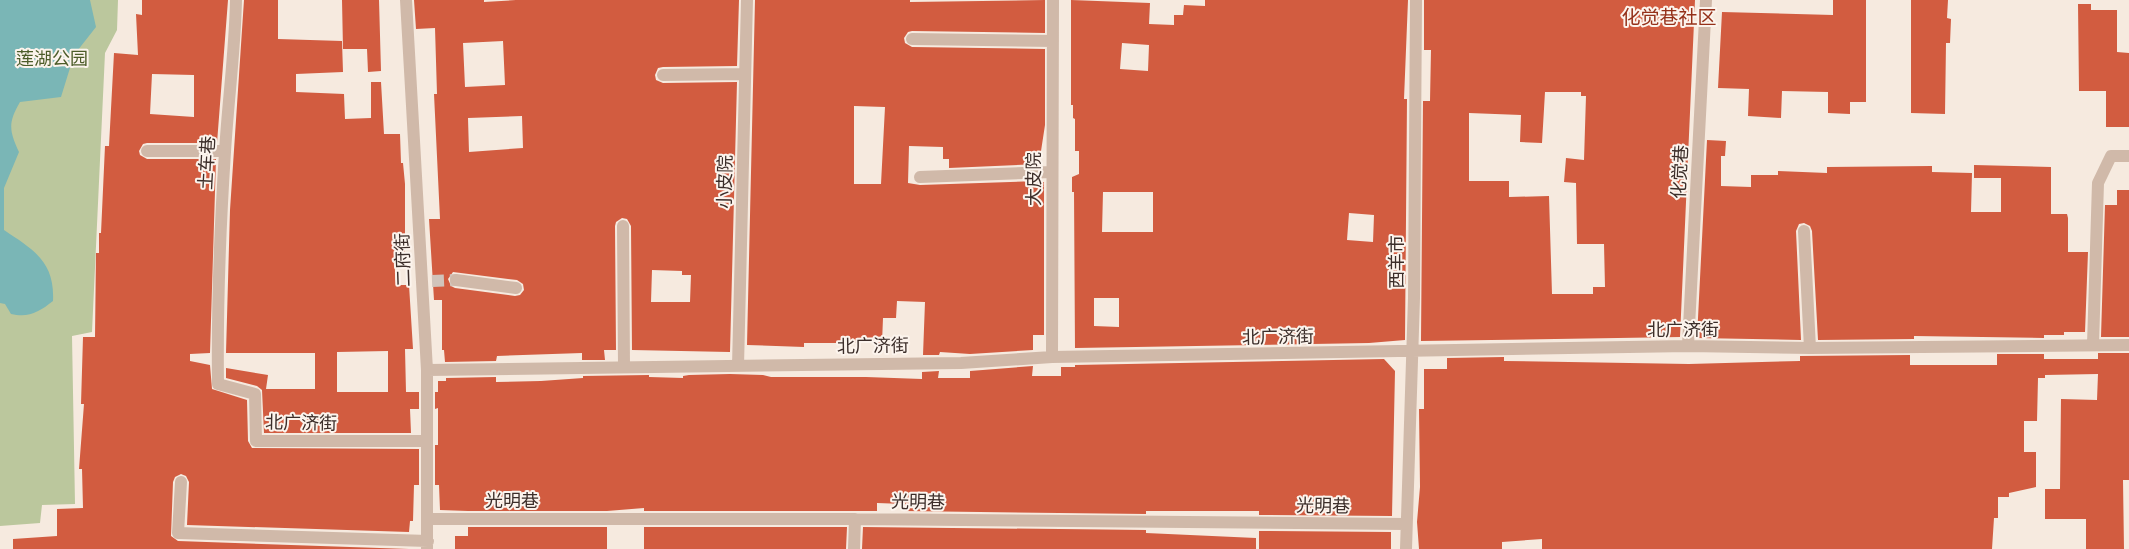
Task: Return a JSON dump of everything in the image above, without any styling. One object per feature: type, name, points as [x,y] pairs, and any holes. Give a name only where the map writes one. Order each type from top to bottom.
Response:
[{"type":"street","name":"土车巷","points":[[217,328],[225,151],[235,37],[236,0]]},
{"type":"street","name":"二府街","points":[[406,0],[426,282],[426,442],[429,518],[427,545]]},
{"type":"street","name":"小皮院","points":[[738,366],[747,0]]},
{"type":"street","name":"大皮院","points":[[1052,357],[1053,0]]},
{"type":"street","name":"西羊市","points":[[1406,549],[1412,352],[1416,0]]},
{"type":"street","name":"化觉巷","points":[[1688,346],[1706,0]]},
{"type":"street","points":[[912,39],[1053,41]]},
{"type":"street","points":[[663,75],[745,74]]},
{"type":"street","points":[[147,151],[225,151]]},
{"type":"street","points":[[2093,345],[2098,183],[2111,156],[2129,156]]},
{"type":"street","points":[[920,177],[1052,172]]},
{"type":"street","points":[[623,226],[624,366]]},
{"type":"street","points":[[1804,231],[1810,348]]},
{"type":"street","points":[[456,280],[516,288]]},
{"type":"street","name":"北广济街","points":[[217,328],[218,384],[255,394],[256,442],[426,442]]},
{"type":"street","name":"北广济街","points":[[427,370],[961,363],[1052,357],[1688,346],[1810,348],[2129,345]]},
{"type":"street","points":[[180,482],[178,533],[427,545]]},
{"type":"street","name":"光明巷","points":[[429,518],[855,519],[1406,524]]},
{"type":"street","points":[[854,549],[855,519]]},
{"type":"green space","name":"莲湖公园","points":[[0,0],[118,0],[117,30],[105,53],[92,332],[72,336],[75,504],[42,505],[40,523],[0,526]]},
{"type":"water","name":"莲湖公园","points":[[0,0],[90,0],[96,27],[74,55],[61,97],[20,102],[13,116],[11,127],[19,152],[4,188],[4,230],[25,244],[40,258],[50,276],[53,288],[53,301],[29,315],[11,314],[5,304],[0,303]]},
{"type":"building","points":[[142,0],[228,0],[217,143],[147,143],[143,144],[139,151],[140,155],[147,159],[216,159],[210,353],[190,354],[190,361],[210,365],[212,389],[247,400],[248,441],[252,448],[419,449],[419,485],[414,485],[413,521],[410,521],[409,532],[187,525],[189,482],[186,476],[181,474],[175,477],[173,482],[171,536],[178,541],[409,549],[13,549],[13,539],[57,536],[57,509],[83,508],[82,469],[79,469],[84,404],[81,404],[83,337],[95,337],[96,253],[99,253],[99,233],[101,233],[105,146],[109,146],[114,53],[138,55],[136,14],[142,15]],"holes":[[[152,74],[194,75],[194,117],[150,114]]]},
{"type":"building","points":[[244,0],[278,0],[278,39],[342,41],[343,72],[296,74],[296,92],[344,94],[345,119],[371,118],[371,82],[381,82],[384,134],[400,134],[401,163],[403,163],[405,184],[405,258],[394,258],[396,285],[409,285],[413,349],[405,349],[406,392],[419,392],[419,409],[410,409],[411,433],[264,433],[262,390],[257,386],[226,378],[226,368],[268,375],[266,389],[315,389],[315,353],[226,353],[230,210]],"holes":[[[388,351],[388,392],[337,392],[337,352]]]},
{"type":"building","points":[[342,0],[379,0],[381,71],[368,72],[367,49],[343,49]]},
{"type":"building","points":[[414,0],[484,0],[484,2],[516,0],[739,0],[737,66],[663,67],[658,68],[655,75],[656,80],[663,83],[737,82],[730,352],[632,350],[631,226],[627,219],[622,218],[616,222],[615,226],[616,350],[604,350],[605,360],[582,360],[582,353],[497,356],[496,361],[445,362],[444,350],[442,350],[442,300],[434,300],[429,219],[440,219],[434,94],[437,94],[435,28],[416,29]],"holes":[[[503,41],[505,85],[465,87],[463,43]],[[522,116],[523,148],[469,152],[468,118]],[[652,270],[682,271],[682,275],[691,275],[690,302],[651,302]],[[453,272],[517,280],[523,284],[524,290],[520,295],[515,296],[455,288],[451,286],[448,279]]]},
{"type":"building","points":[[755,0],[910,0],[910,2],[1045,0],[1045,33],[912,31],[908,32],[904,38],[905,43],[912,47],[1045,49],[1045,125],[1039,164],[949,168],[949,159],[943,159],[943,147],[909,146],[908,183],[920,185],[1044,182],[1044,335],[1033,335],[1033,350],[970,354],[940,352],[939,355],[923,355],[925,302],[897,301],[896,318],[883,318],[882,343],[804,343],[804,347],[747,345]],"holes":[[[854,106],[885,107],[881,184],[854,184]]]},
{"type":"building","points":[[1071,0],[1150,3],[1149,24],[1174,25],[1174,15],[1183,15],[1184,5],[1205,6],[1205,0],[1408,0],[1404,99],[1407,99],[1405,340],[1369,343],[1075,348],[1074,192],[1072,192],[1072,177],[1079,174],[1079,151],[1075,151],[1075,119],[1073,118],[1073,105],[1071,105]],"holes":[[[1122,43],[1149,45],[1148,71],[1120,69]],[[1103,192],[1153,192],[1153,232],[1102,232]],[[1349,213],[1374,215],[1373,242],[1347,240]],[[1094,298],[1119,298],[1119,327],[1094,326]]]},
{"type":"building","points":[[1424,0],[1695,0],[1680,337],[1421,341],[1423,101],[1430,101],[1431,50],[1424,50]],"holes":[[[1545,92],[1581,92],[1581,96],[1586,96],[1584,160],[1566,158],[1564,182],[1576,183],[1577,244],[1604,244],[1605,287],[1593,287],[1593,294],[1552,294],[1549,196],[1509,197],[1509,181],[1469,181],[1469,113],[1521,115],[1520,142],[1542,143]]]},
{"type":"building","points":[[1833,0],[1866,0],[1866,102],[1850,102],[1850,114],[1828,113],[1828,92],[1782,91],[1781,118],[1748,116],[1749,89],[1718,88],[1722,12],[1833,15]]},
{"type":"building","points":[[1911,0],[1948,0],[1947,18],[1951,19],[1950,43],[1946,43],[1945,114],[1911,113]]},
{"type":"building","points":[[2078,4],[2091,4],[2091,10],[2117,10],[2117,52],[2129,53],[2129,127],[2106,127],[2106,91],[2079,91]]},
{"type":"building","points":[[1707,140],[1726,141],[1725,156],[1721,156],[1721,186],[1751,187],[1751,175],[1778,175],[1778,171],[1827,173],[1827,167],[1932,166],[1932,172],[1972,173],[1971,212],[2001,212],[2001,178],[1974,178],[1974,165],[2051,167],[2051,214],[2067,214],[2068,252],[2088,252],[2085,332],[2064,332],[2064,335],[2044,335],[2044,338],[1914,336],[1914,339],[1818,340],[1812,231],[1810,226],[1804,223],[1799,224],[1796,231],[1801,340],[1697,338]]},
{"type":"building","points":[[2117,190],[2129,190],[2129,337],[2101,337],[2105,205],[2117,205]]},
{"type":"building","points":[[2098,353],[2129,353],[2129,480],[2123,480],[2124,549],[2086,549],[2086,519],[2045,519],[2045,489],[2060,489],[2061,399],[2097,400],[2098,374],[2045,375],[2045,378],[2038,378],[2037,421],[2024,421],[2024,452],[2036,452],[2036,487],[2009,493],[2009,497],[1998,497],[1998,518],[1994,518],[1992,549],[1542,549],[1542,539],[1502,542],[1502,549],[1419,549],[1417,522],[1420,487],[1419,409],[1424,409],[1424,369],[1447,369],[1447,358],[1504,357],[1504,361],[1689,364],[1800,361],[1800,356],[1910,355],[1910,365],[1997,365],[1997,354],[2044,354],[2044,359],[2098,359]]},
{"type":"building","points":[[1384,359],[1395,371],[1392,516],[1259,515],[1259,511],[1146,511],[1146,514],[904,511],[904,504],[877,503],[877,511],[644,511],[644,508],[607,511],[468,511],[440,510],[439,485],[435,485],[435,445],[438,445],[438,408],[435,409],[435,392],[438,392],[438,381],[446,381],[446,378],[496,377],[496,382],[541,381],[583,378],[583,376],[649,375],[649,377],[683,378],[683,376],[689,375],[730,374],[771,377],[922,379],[922,372],[939,371],[938,378],[970,378],[970,371],[1033,366],[1032,376],[1061,376],[1061,367],[1075,367],[1075,365]]},
{"type":"building","points":[[468,527],[607,527],[607,549],[455,549],[455,536],[468,536]]},
{"type":"building","points":[[644,527],[847,527],[846,549],[644,549]]},
{"type":"building","points":[[863,527],[1146,530],[1146,533],[1256,538],[1256,549],[862,549]]},
{"type":"building","points":[[1259,531],[1391,532],[1391,549],[1259,549]]},
{"type":"tunnel","points":[[432,281],[456,280]]},
{"type":"district","name":"化觉巷社区","points":[[1669,17]]}]
